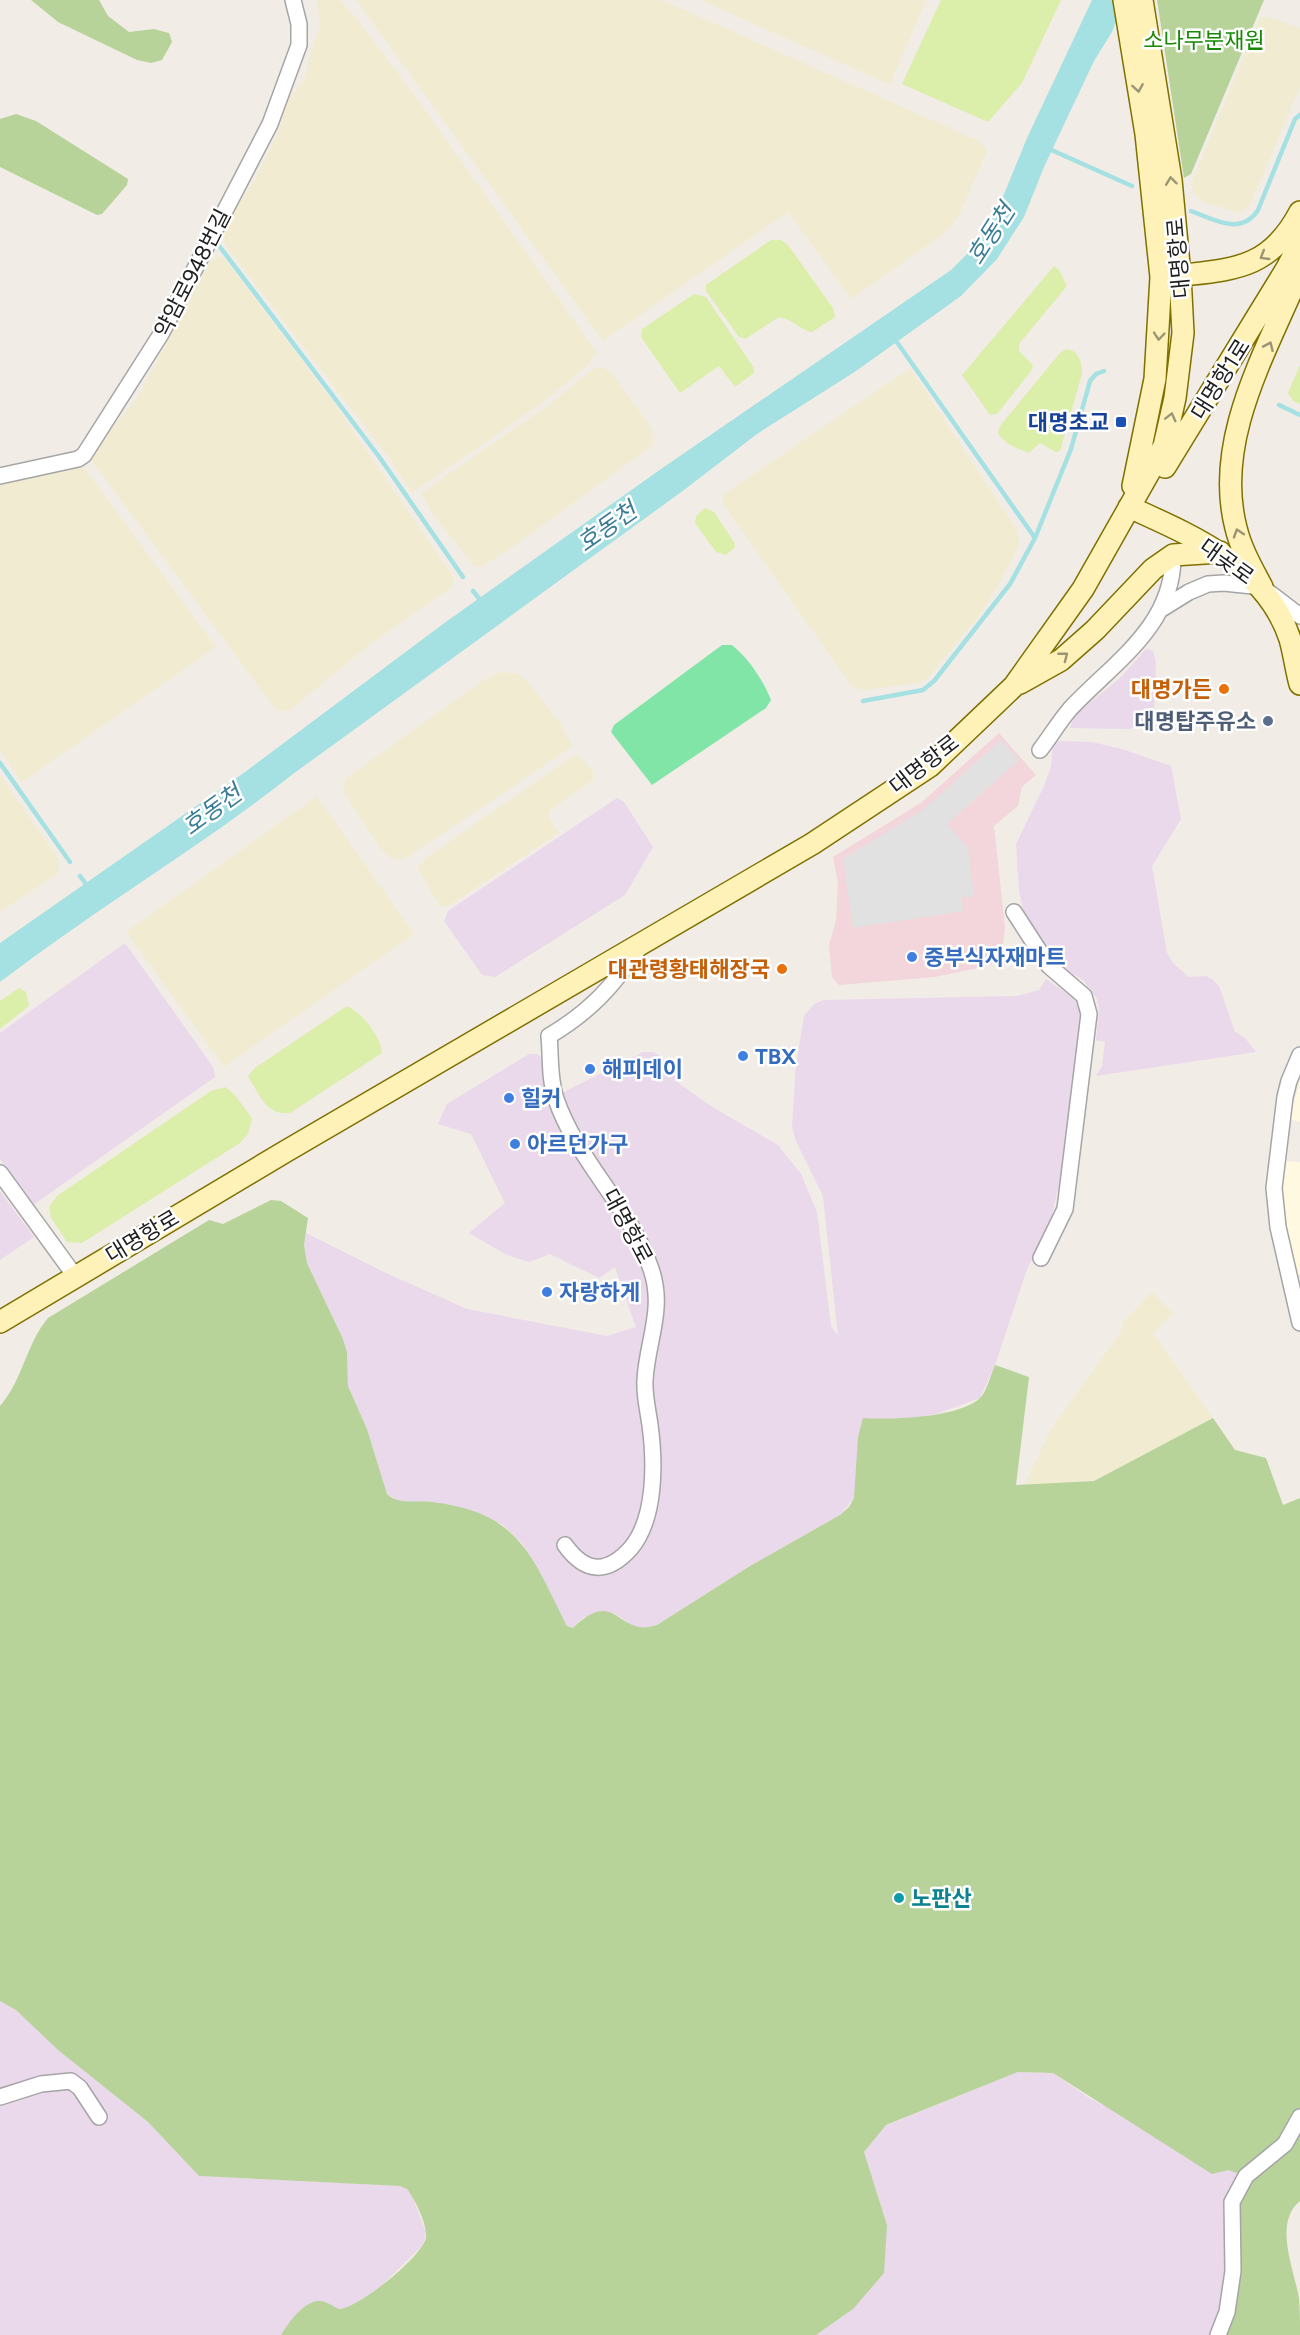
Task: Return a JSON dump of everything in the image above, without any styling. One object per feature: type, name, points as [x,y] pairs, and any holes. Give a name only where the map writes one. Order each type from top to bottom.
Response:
[{"type":"main road","name":"대명항로","points":[[1136,1],[1130,30],[1171,276]]},
{"type":"main road","name":"대명항로","points":[[0,1322],[812,844],[930,766],[1014,686],[1083,589],[1129,507],[1155,379],[1171,276],[1171,180],[1136,1]]},
{"type":"main road","points":[[1171,276],[1227,269],[1261,259],[1275,249],[1300,212]]},
{"type":"main road","name":"대명항1로","points":[[1129,507],[1154,484],[1287,268],[1300,243]]},
{"type":"main road","points":[[1262,586],[1236,528],[1230,486],[1234,444],[1245,399],[1300,271]]},
{"type":"main road","name":"대곶로","points":[[1129,507],[1221,552],[1262,586],[1295,638],[1300,684]]},
{"type":"main road","points":[[1014,686],[1061,660],[1095,630],[1152,569],[1173,555],[1221,552]]},
{"type":"street","name":"약암로948번길","points":[[0,476],[78,459],[84,455],[161,334],[202,251],[260,144],[282,94],[300,37],[297,11],[293,0]]},
{"type":"street","points":[[1040,750],[1068,711],[1114,669],[1141,639],[1160,610],[1174,573],[1173,555]]},
{"type":"street","points":[[1160,610],[1208,584],[1224,582],[1262,586],[1300,616]]},
{"type":"street","points":[[1014,912],[1049,966],[1084,996],[1089,1014],[1065,1209],[1041,1258]]},
{"type":"street","name":"대명항로","points":[[565,1545],[581,1563],[592,1568],[602,1567],[626,1553],[645,1524],[652,1456],[645,1379],[658,1299],[644,1249],[562,1114],[552,1084],[549,1036],[594,1005],[612,986],[644,942]]},
{"type":"street","points":[[1300,1055],[1288,1080],[1274,1188],[1278,1227],[1300,1323]]},
{"type":"street","points":[[0,1173],[75,1276]]},
{"type":"street","points":[[0,2097],[41,2084],[71,2081],[80,2088],[99,2116]]},
{"type":"street","points":[[1218,2335],[1227,2312],[1233,2271],[1232,2202],[1246,2176],[1285,2144],[1300,2116]]},
{"type":"shaded area","points":[[317,0],[340,0],[357,19],[421,104],[597,353],[587,366],[542,403],[412,493],[389,458],[225,245],[221,231],[255,179],[277,135],[289,97],[305,79],[308,61],[320,26]]},
{"type":"shaded area","points":[[356,0],[662,0],[981,142],[987,151],[959,216],[945,233],[851,299],[788,212],[603,341]]},
{"type":"shaded area","points":[[700,0],[926,0],[890,85]]},
{"type":"shaded area","points":[[1260,17],[1269,17],[1300,28],[1300,87],[1249,207],[1240,213],[1206,203],[1194,194],[1191,184]]},
{"type":"shaded area","points":[[218,256],[225,259],[334,403],[454,578],[452,587],[369,645],[289,711],[276,710],[92,461],[93,450],[137,398],[210,262]]},
{"type":"shaded area","points":[[594,368],[604,368],[613,374],[652,429],[653,445],[520,542],[483,566],[475,567],[434,516],[421,493],[547,406]]},
{"type":"shaded area","points":[[910,368],[1017,530],[1020,543],[999,584],[976,620],[927,679],[918,683],[864,690],[852,687],[723,504],[724,494]]},
{"type":"shaded area","points":[[77,465],[86,470],[216,647],[22,782],[0,751],[0,480]]},
{"type":"shaded area","points":[[1146,649],[1153,651],[1156,663],[1154,711],[1149,724],[1129,729],[1070,728],[1075,715],[1120,678]]},
{"type":"shaded area","points":[[502,672],[519,674],[533,688],[558,720],[573,746],[411,855],[400,860],[390,858],[381,849],[344,793],[345,779],[485,679]]},
{"type":"shaded area","points":[[999,733],[1036,775],[1022,787],[1018,806],[994,826],[1005,927],[1002,954],[997,962],[935,977],[839,985],[832,977],[829,945],[836,920],[838,883],[833,857],[922,802]]},
{"type":"shaded area","points":[[1001,740],[1019,760],[947,824],[968,848],[974,896],[962,898],[963,911],[853,928],[843,859],[923,810]]},
{"type":"shaded area","points":[[1057,741],[1092,742],[1122,749],[1171,766],[1181,819],[1152,866],[1167,953],[1173,963],[1189,977],[1206,976],[1219,986],[1235,1032],[1245,1038],[1256,1052],[1096,1076],[1102,1066],[1105,1042],[1096,1040],[1099,1010],[1097,999],[1083,980],[1057,965],[1024,913],[1019,891],[1016,844],[1044,786],[1051,767],[1053,746]]},
{"type":"shaded area","points":[[576,754],[585,761],[593,773],[593,780],[550,810],[548,816],[559,833],[447,907],[440,907],[417,868],[426,858]]},
{"type":"shaded area","points":[[0,775],[58,858],[60,866],[57,874],[0,912]]},
{"type":"shaded area","points":[[317,796],[414,934],[224,1067],[126,932]]},
{"type":"shaded area","points":[[617,798],[624,802],[653,847],[625,895],[495,977],[482,975],[444,921],[448,911]]},
{"type":"shaded area","points":[[125,943],[213,1067],[215,1077],[33,1205],[0,1159],[0,1033]]},
{"type":"shaded area","points":[[1046,979],[1076,999],[1081,1018],[1063,1165],[1050,1224],[1027,1269],[995,1365],[980,1398],[936,1414],[905,1419],[863,1419],[854,1498],[840,1515],[750,1566],[657,1625],[646,1629],[636,1628],[614,1613],[584,1617],[573,1628],[567,1626],[522,1543],[502,1524],[452,1505],[400,1501],[387,1494],[367,1429],[348,1386],[347,1352],[343,1339],[307,1263],[304,1245],[306,1233],[386,1273],[467,1309],[607,1336],[636,1327],[615,1267],[599,1278],[550,1254],[529,1262],[505,1254],[469,1233],[505,1203],[471,1134],[438,1124],[447,1104],[529,1054],[537,1054],[542,1058],[543,1083],[548,1097],[562,1093],[643,1052],[653,1052],[662,1057],[680,1084],[709,1105],[778,1145],[801,1174],[817,1212],[831,1326],[838,1336],[823,1196],[796,1141],[792,1127],[796,1065],[804,1016],[814,1004],[824,1000],[1017,996],[1039,990]]},
{"type":"shaded area","points":[[1300,1080],[1300,1122],[1289,1119]]},
{"type":"shaded area","points":[[1283,1161],[1300,1162],[1300,1275],[1293,1274],[1280,1190]]},
{"type":"shaded area","points":[[0,1191],[34,1237],[0,1260]]},
{"type":"shaded area","points":[[1152,1292],[1174,1314],[1153,1333],[1213,1418],[1094,1481],[1024,1485],[1051,1429],[1120,1333],[1124,1321]]},
{"type":"shaded area","points":[[0,2001],[16,2010],[58,2050],[148,2122],[199,2176],[401,2186],[407,2189],[412,2196],[426,2232],[423,2245],[380,2287],[354,2305],[284,2329],[281,2335],[0,2335]]},
{"type":"shaded area","points":[[1018,2072],[1053,2073],[1089,2098],[1228,2170],[1246,2176],[1233,2271],[1218,2335],[816,2335],[853,2309],[887,2225],[864,2152],[885,2126]]},
{"type":"green space","points":[[31,0],[99,0],[108,16],[129,32],[154,29],[169,33],[172,42],[162,60],[151,63],[137,60],[58,22]]},
{"type":"green space","points":[[941,0],[1061,0],[1022,83],[988,122],[902,84]]},
{"type":"green space","name":"소나무분재원","points":[[1157,0],[1264,0],[1191,174],[1184,178]]},
{"type":"green space","points":[[16,114],[36,121],[128,179],[127,185],[102,214],[97,215],[0,167],[0,119]]},
{"type":"green space","points":[[771,240],[781,240],[788,245],[833,308],[835,317],[812,332],[779,317],[745,339],[739,337],[706,291],[706,285]]},
{"type":"green space","points":[[1054,266],[1059,270],[1067,286],[1019,344],[1019,351],[1033,365],[1031,371],[997,414],[990,415],[962,375]]},
{"type":"green space","points":[[694,294],[706,297],[754,368],[754,373],[735,387],[719,366],[680,393],[641,337],[642,329]]},
{"type":"green space","points":[[1066,349],[1077,355],[1081,362],[1082,374],[1060,451],[1056,452],[1040,443],[1029,453],[1012,446],[998,433],[1000,426],[1060,353]]},
{"type":"green space","points":[[1300,365],[1300,404],[1293,401],[1288,393]]},
{"type":"green space","points":[[705,508],[714,512],[734,542],[735,547],[726,555],[716,552],[695,523],[696,516]]},
{"type":"green space","points":[[722,645],[732,645],[750,663],[771,700],[766,708],[652,785],[611,732],[614,725]]},
{"type":"green space","points":[[19,988],[26,992],[29,1006],[0,1029],[0,1001]]},
{"type":"green space","points":[[347,1006],[359,1014],[370,1026],[378,1039],[382,1053],[290,1113],[275,1111],[269,1107],[248,1076],[255,1068]]},
{"type":"green space","points":[[225,1087],[234,1094],[252,1118],[248,1134],[240,1143],[82,1243],[67,1242],[51,1218],[49,1207],[57,1196],[211,1091]]},
{"type":"green space","points":[[271,1200],[281,1201],[308,1218],[304,1245],[307,1263],[343,1339],[347,1352],[348,1386],[367,1429],[387,1494],[396,1500],[461,1507],[485,1516],[504,1527],[532,1558],[567,1626],[573,1628],[588,1616],[599,1611],[608,1612],[633,1625],[644,1627],[657,1625],[750,1566],[840,1515],[849,1507],[854,1498],[858,1437],[863,1418],[890,1419],[941,1414],[970,1405],[980,1398],[987,1387],[995,1365],[1029,1377],[1016,1485],[1094,1481],[1213,1418],[1235,1450],[1266,1458],[1283,1505],[1300,1498],[1300,2201],[1292,2210],[1286,2234],[1299,2298],[1300,2335],[1218,2335],[1227,2312],[1232,2202],[1245,2176],[1228,2170],[1212,2174],[1053,2073],[1018,2072],[886,2125],[864,2152],[887,2225],[884,2273],[853,2309],[816,2335],[281,2335],[293,2318],[309,2304],[321,2301],[339,2309],[348,2307],[374,2291],[414,2256],[422,2246],[426,2231],[420,2212],[407,2189],[400,2186],[199,2176],[148,2122],[58,2050],[16,2010],[0,2001],[0,1406],[14,1385],[34,1339],[48,1318],[209,1220],[223,1224]]},
{"type":"water","name":"호동천","points":[[1092,0],[1124,0],[1112,32],[1094,61],[1044,167],[1024,217],[997,259],[961,296],[856,371],[757,434],[684,490],[257,801],[0,982],[0,943],[245,772],[443,624],[661,469],[951,270],[979,242],[1000,204],[1027,138]]},
{"type":"waterway","points":[[1191,211],[1227,224],[1236,224],[1251,218],[1258,210],[1295,119],[1300,115]]},
{"type":"waterway","points":[[1047,148],[1132,186]]},
{"type":"waterway","points":[[220,247],[380,458],[463,577]]},
{"type":"waterway","points":[[863,701],[923,690],[934,681],[1010,584],[1035,538],[894,338]]},
{"type":"waterway","points":[[1035,538],[1071,449],[1090,381],[1096,374],[1104,371]]},
{"type":"waterway","points":[[1279,405],[1300,415]]},
{"type":"waterway","points":[[473,591],[481,601]]},
{"type":"waterway","points":[[0,763],[70,862]]},
{"type":"waterway","points":[[80,876],[89,888]]},
{"type":"place","name":"대명초교","points":[[1121,422]]},
{"type":"place","name":"대명가든","points":[[1224,689]]},
{"type":"place","name":"대명탑주유소","points":[[1268,721]]},
{"type":"place","name":"중부식자재마트","points":[[912,957]]},
{"type":"place","name":"대관령황태해장국","points":[[782,969]]},
{"type":"place","name":"TBX","points":[[743,1056]]},
{"type":"place","name":"해피데이","points":[[590,1069]]},
{"type":"place","name":"힐커","points":[[509,1098]]},
{"type":"place","name":"아르던가구","points":[[515,1144]]},
{"type":"place","name":"자랑하게","points":[[547,1292]]},
{"type":"place","name":"노판산","points":[[899,1898]]}]
